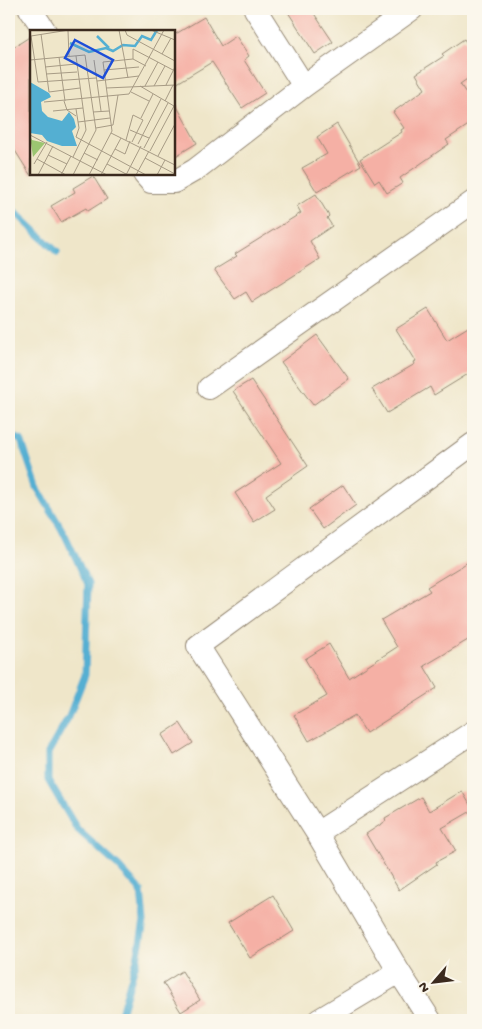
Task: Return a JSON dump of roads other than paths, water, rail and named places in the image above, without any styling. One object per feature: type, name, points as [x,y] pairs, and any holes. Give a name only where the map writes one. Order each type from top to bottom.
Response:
[{"type":"street","points":[[30,9],[44,30]]},
{"type":"street","points":[[254,9],[304,86]]},
{"type":"street","points":[[145,175],[151,182],[174,182],[195,170],[304,86],[412,9]]},
{"type":"street","points":[[209,388],[473,202]]},
{"type":"street","points":[[430,1020],[399,972],[317,833],[198,646],[473,444]]},
{"type":"street","points":[[317,833],[473,732]]},
{"type":"street","points":[[319,1020],[399,972]]},
{"type":"waterway","points":[[9,206],[57,252]]},
{"type":"waterway","points":[[9,435],[21,440],[37,487],[65,535],[88,584],[85,675],[69,716],[48,753],[48,780],[77,829],[119,867],[141,891],[144,922],[137,959],[119,1020]]}]
